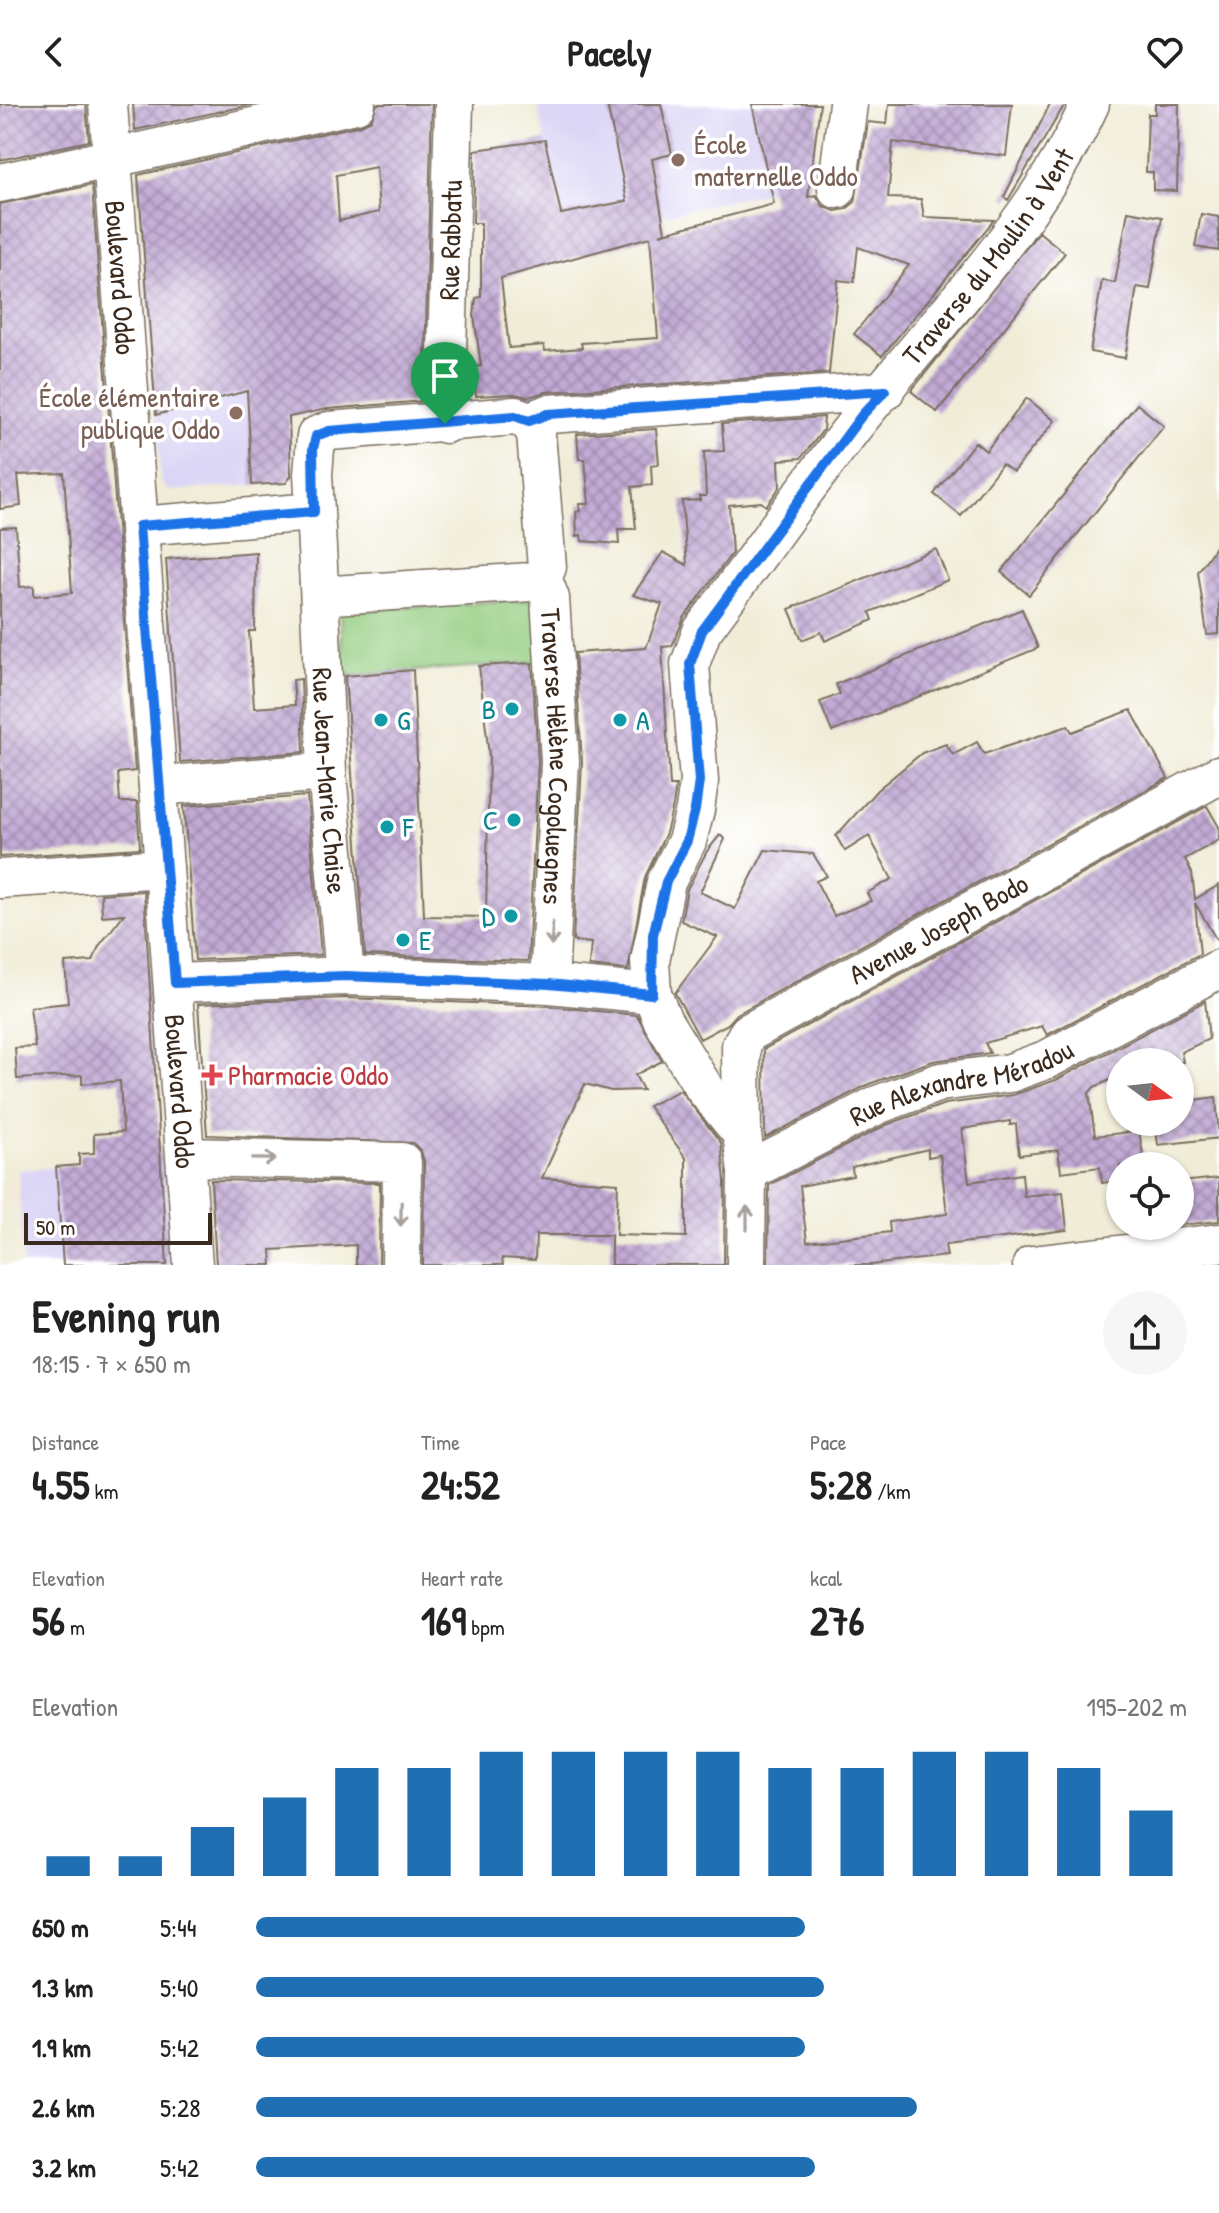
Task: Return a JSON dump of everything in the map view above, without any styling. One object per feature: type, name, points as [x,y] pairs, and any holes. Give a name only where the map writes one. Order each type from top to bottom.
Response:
[{"type":"street","name":"Boulevard Oddo","points":[[108,104],[175,983],[193,1265]]},
{"type":"street","points":[[0,183],[356,104]]},
{"type":"street","name":"Rue Rabbatu","points":[[445,424],[454,104]]},
{"type":"street","points":[[837,189],[848,104]]},
{"type":"street","name":"Traverse du Moulin à Vent","points":[[742,1134],[704,1088],[663,1021],[652,994],[653,935],[666,882],[687,841],[699,781],[690,664],[702,631],[862,415],[885,391],[1015,227],[1071,146],[1090,104]]},
{"type":"street","points":[[445,424],[515,416],[529,421],[548,414],[885,391]]},
{"type":"street","name":"Traverse Hèlène Cogoluegnes","points":[[529,421],[536,434],[539,452],[547,567],[542,578],[550,598],[560,761],[549,984]]},
{"type":"street","name":"Rue Jean-Marie Chaise","points":[[345,976],[327,772],[313,449],[316,436],[329,431],[445,424]]},
{"type":"street","points":[[139,526],[314,512]]},
{"type":"street","points":[[319,585],[333,595],[531,582],[542,578]]},
{"type":"street","points":[[158,786],[327,772]]},
{"type":"street","name":"Avenue Joseph Bodo","points":[[742,1134],[741,1045],[748,1033],[1219,775]]},
{"type":"street","points":[[0,879],[164,868]]},
{"type":"street","points":[[175,983],[345,976],[549,984],[652,994]]},
{"type":"street","name":"Rue Alexandre Méradou","points":[[747,1172],[877,1105],[940,1082],[1010,1073],[1048,1059],[1218,979]]},
{"type":"street","points":[[742,1134],[747,1172],[746,1265]]},
{"type":"street","points":[[187,1157],[402,1162],[401,1265]]},
{"type":"street","points":[[1032,1265],[1219,1243]]},
{"type":"shaded area","name":"École maternelle Oddo","points":[[537,104],[820,104],[806,160],[811,182],[661,216],[635,199],[562,214]]},
{"type":"shaded area","name":"École élémentaire publique Oddo","points":[[307,331],[316,414],[289,417],[293,474],[286,483],[169,491],[161,483],[152,373]]},
{"type":"shaded area","points":[[165,1160],[172,1265],[23,1265],[18,1170]]},
{"type":"green space","points":[[536,599],[540,662],[343,676],[340,612]]},
{"type":"building","points":[[0,104],[86,104],[89,141],[0,160]]},
{"type":"building","points":[[133,104],[254,104],[135,130]]},
{"type":"building","points":[[377,104],[432,104],[424,401],[327,409],[289,417],[291,476],[286,483],[252,485],[247,391],[156,415],[138,175],[361,125],[371,120]],"holes":[[[376,167],[379,212],[339,221],[336,175]]]},
{"type":"building","points":[[607,104],[661,104],[672,154],[652,159],[665,232],[660,234],[774,204],[752,104],[820,104],[808,197],[816,195],[823,206],[835,211],[846,209],[855,202],[868,122],[887,124],[889,104],[1012,104],[1006,156],[893,142],[888,198],[921,199],[924,217],[994,220],[882,356],[854,334],[909,265],[858,247],[854,282],[838,280],[829,373],[546,392],[528,397],[514,394],[476,396],[473,367],[481,366],[474,316],[476,298],[481,297],[481,223],[473,223],[475,150],[545,140],[561,214],[627,201]],"holes":[[[650,237],[658,338],[581,343],[582,348],[545,351],[544,345],[509,348],[501,278]]]},
{"type":"building","points":[[1050,104],[1065,104],[1008,200],[1004,197]]},
{"type":"building","points":[[1155,104],[1179,104],[1177,191],[1153,190],[1153,172],[1146,172],[1148,114],[1155,114]]},
{"type":"building","points":[[92,185],[135,771],[118,773],[120,802],[137,802],[140,848],[0,857],[0,528],[16,527],[20,587],[34,586],[34,596],[72,593],[64,473],[18,475],[21,506],[0,509],[0,204]]},
{"type":"building","points":[[1128,211],[1162,217],[1150,289],[1137,287],[1125,358],[1090,352],[1102,280],[1115,283]]},
{"type":"building","points":[[1201,214],[1219,217],[1219,251],[1195,247]]},
{"type":"building","points":[[1039,232],[1065,253],[937,412],[911,391]]},
{"type":"building","points":[[1027,398],[1055,421],[1013,472],[1002,464],[961,516],[934,494],[975,442],[986,451]]},
{"type":"building","points":[[1137,404],[1164,426],[1029,595],[1001,572]]},
{"type":"building","points":[[824,417],[823,430],[801,458],[779,460],[780,487],[766,506],[761,502],[729,505],[732,553],[684,618],[672,646],[662,647],[670,786],[676,786],[673,806],[666,833],[645,877],[628,970],[589,966],[591,943],[573,941],[582,762],[575,653],[646,648],[662,604],[633,595],[663,552],[687,565],[682,501],[700,500],[699,496],[706,496],[704,452],[724,451],[722,424]]},
{"type":"building","points":[[656,429],[659,464],[651,465],[652,485],[632,487],[636,529],[618,529],[619,544],[582,541],[581,535],[577,536],[576,512],[580,511],[579,504],[589,504],[585,459],[579,459],[577,434]]},
{"type":"building","points":[[1219,541],[1219,634],[1207,635],[1198,572]]},
{"type":"building","points":[[936,549],[948,580],[870,612],[873,620],[825,641],[821,632],[802,640],[789,609]]},
{"type":"building","points":[[256,552],[255,631],[249,631],[254,708],[295,705],[293,680],[301,679],[304,752],[180,762],[166,559]]},
{"type":"building","points":[[1022,609],[1038,648],[832,732],[820,702],[840,694],[836,684]]},
{"type":"building","points":[[532,663],[538,761],[528,961],[365,955],[345,676],[413,670],[424,916],[486,917],[489,756],[479,666]]},
{"type":"building","points":[[1131,710],[1168,778],[737,1014],[728,1024],[700,1039],[675,993],[717,937],[681,921],[687,889],[707,851],[720,835],[725,839],[700,892],[735,909],[765,850],[813,854],[827,876],[816,881],[834,916],[871,901],[867,893],[892,879],[869,836],[845,851],[836,836],[877,790],[922,753],[946,744],[953,755],[977,742],[984,754],[1068,726],[1072,732]]},
{"type":"building","points":[[307,796],[321,955],[195,960],[184,806]]},
{"type":"building","points":[[1207,806],[1219,827],[1219,840],[1185,859],[1192,873],[1195,899],[1219,885],[1219,944],[1195,903],[1200,954],[1047,1035],[1042,1026],[985,1043],[990,1053],[933,1061],[869,1084],[765,1138],[764,1049]]},
{"type":"building","points":[[144,891],[167,1265],[63,1265],[56,1167],[79,1165],[79,1154],[94,1153],[94,1134],[123,1132],[120,1081],[82,1084],[82,1075],[17,1079],[15,1048],[35,1047],[30,1007],[68,1003],[65,963],[93,961],[99,946],[124,914],[102,916],[101,894]]},
{"type":"building","points":[[345,998],[548,1006],[637,1015],[662,1061],[635,1075],[643,1090],[611,1091],[585,1084],[542,1178],[618,1183],[616,1235],[686,1237],[686,1158],[648,1106],[680,1090],[721,1143],[725,1181],[724,1265],[611,1265],[611,1235],[536,1235],[535,1260],[502,1258],[503,1265],[423,1265],[424,1162],[421,1151],[413,1143],[207,1135],[198,1004]]},
{"type":"building","points":[[1205,1001],[1209,1039],[1190,1048],[1116,1048]]},
{"type":"building","points":[[1106,1053],[1106,1082],[1089,1093],[1095,1136],[1140,1136],[1143,1152],[1106,1152],[1106,1182],[1102,1183],[1100,1167],[1061,1172],[1058,1150],[1019,1155],[1016,1124],[1010,1125],[1010,1121],[962,1129],[969,1182],[1022,1174],[1024,1196],[1063,1192],[1067,1230],[945,1245],[947,1256],[871,1265],[768,1265],[769,1185],[886,1125],[945,1104],[1013,1095],[1056,1080]],"holes":[[[928,1149],[928,1157],[940,1155],[947,1214],[889,1222],[890,1232],[807,1242],[800,1186],[853,1176],[852,1167]]]},
{"type":"building","points":[[1216,1097],[1219,1138],[1158,1145],[1157,1136],[1194,1136],[1194,1100]]},
{"type":"building","points":[[1219,1178],[1219,1221],[1194,1224],[1194,1181]]},
{"type":"building","points":[[211,1180],[380,1183],[379,1265],[356,1265],[356,1245],[271,1250],[272,1265],[216,1265]]},
{"type":"place","name":"École maternelle Oddo","points":[[678,160]]},
{"type":"place","name":"École élémentaire publique Oddo","points":[[236,413]]},
{"type":"place","name":"B","points":[[512,709]]},
{"type":"place","name":"G","points":[[381,720]]},
{"type":"place","name":"A","points":[[620,720]]},
{"type":"place","name":"C","points":[[514,820]]},
{"type":"place","name":"F","points":[[387,827]]},
{"type":"place","name":"D","points":[[511,916]]},
{"type":"place","name":"E","points":[[403,940]]},
{"type":"place","name":"Pharmacie Oddo","points":[[212,1075]]},
{"type":"route","points":[[885,391],[862,415],[702,631],[690,664],[699,781],[687,841],[666,882],[653,935],[650,961],[652,994],[549,984],[345,976],[175,983],[139,526],[314,512],[313,449],[316,436],[329,431],[445,424],[515,416],[529,421],[548,414],[885,391]]}]
